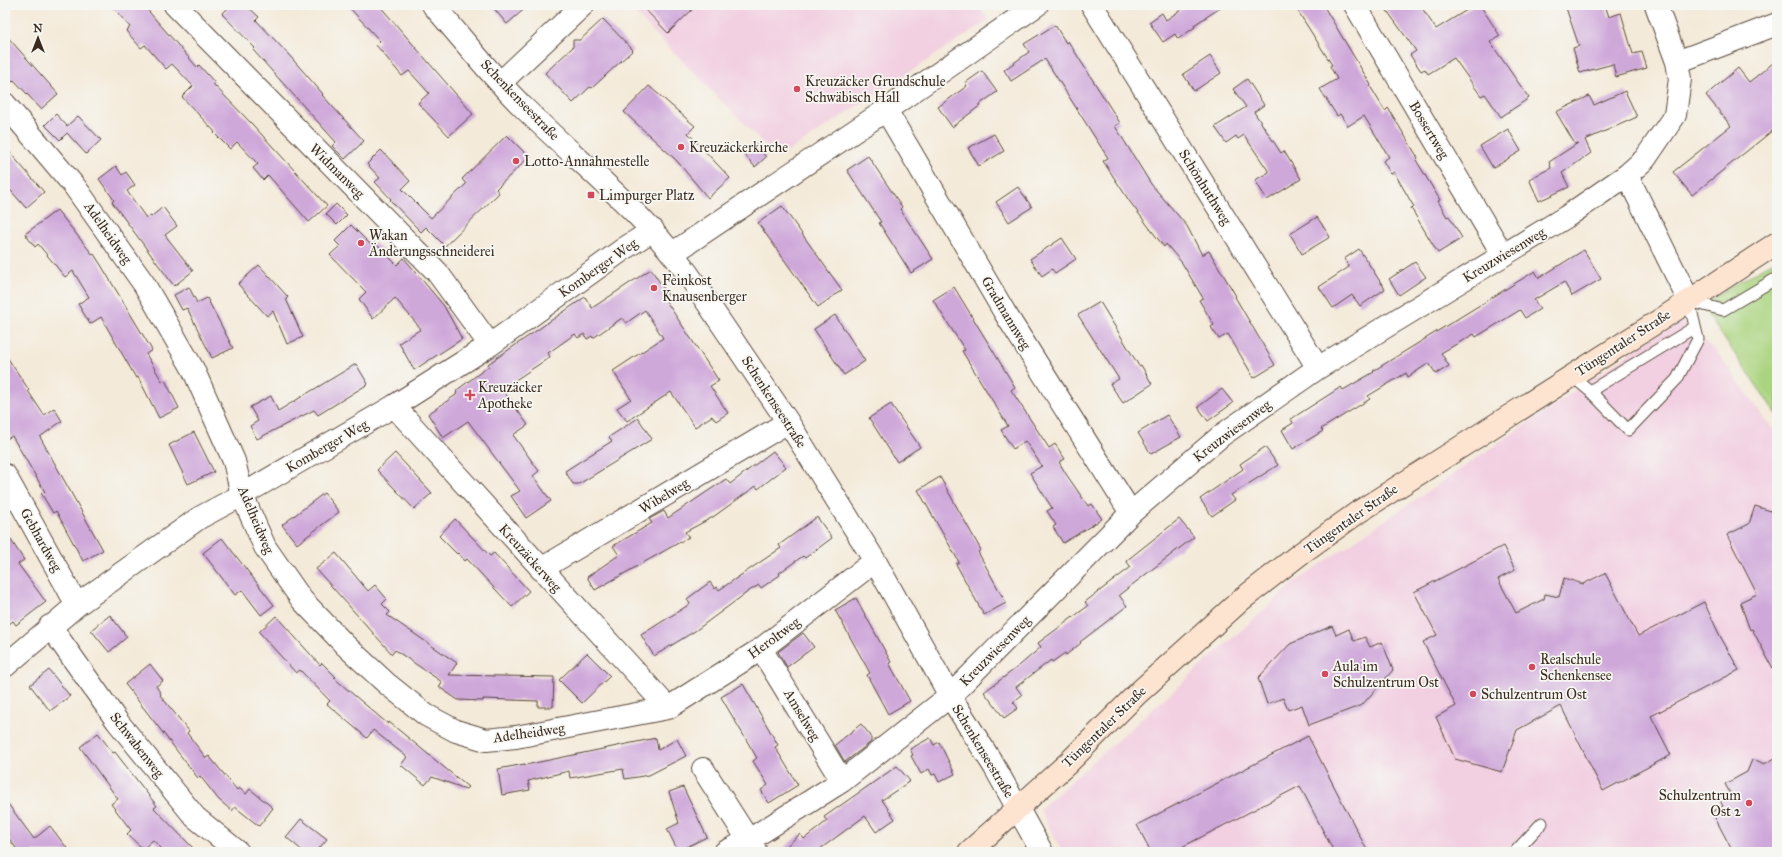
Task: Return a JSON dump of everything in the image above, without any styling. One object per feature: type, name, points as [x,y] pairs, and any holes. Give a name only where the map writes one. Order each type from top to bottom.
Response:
[{"type":"street","name":"Widmanweg","points":[[175,5],[437,272],[490,345]]},
{"type":"street","name":"Schenkenseestraße","points":[[433,5],[500,83],[523,107],[653,230],[673,253],[788,422],[875,561],[950,696],[994,766],[1042,852]]},
{"type":"street","points":[[500,83],[583,5]]},
{"type":"street","points":[[673,253],[886,110],[1037,5]]},
{"type":"street","name":"Schönhuthweg","points":[[1092,5],[1318,368]]},
{"type":"street","name":"Bossertweg","points":[[1355,5],[1503,256]]},
{"type":"street","name":"Kreuzwiesenweg","points":[[726,852],[752,846],[842,781],[950,696],[1131,513],[1222,435],[1318,368],[1566,217],[1627,175],[1645,158],[1675,115],[1680,79],[1677,62],[1656,5]]},
{"type":"street","points":[[1677,62],[1777,24]]},
{"type":"street","name":"Adelheidweg","points":[[5,104],[75,187],[144,284],[194,369],[234,461],[242,495],[265,548],[302,600],[345,645],[386,684],[426,715],[456,732],[486,740],[566,728],[668,708]]},
{"type":"street","name":"Gradmannweg","points":[[886,110],[1005,313],[1131,513]]},
{"type":"street","points":[[1627,175],[1689,301]]},
{"type":"street","name":"Komberger Weg","points":[[5,666],[50,626],[77,605],[199,518],[242,495],[394,406],[490,345],[653,230]]},
{"type":"street","name":"Tüngentaler Straße","points":[[969,852],[1067,764],[1138,693],[1242,600],[1358,512],[1689,301],[1777,243]]},
{"type":"street","name":"Kreuzäckerweg","points":[[394,406],[668,708]]},
{"type":"street","name":"Wibelweg","points":[[541,569],[788,422]]},
{"type":"street","name":"Gebhardweg","points":[[5,475],[77,605]]},
{"type":"street","name":"Heroltweg","points":[[668,708],[761,649],[875,561]]},
{"type":"street","name":"Schwabenweg","points":[[50,626],[117,721],[195,817],[238,852]]},
{"type":"street","name":"Amselweg","points":[[761,649],[842,781]]},
{"type":"street","points":[[703,769],[752,846]]},
{"type":"lane","points":[[1572,376],[1628,430],[1677,379],[1698,339],[1689,301],[1723,310],[1777,278]]},
{"type":"lane","points":[[1590,392],[1695,327]]},
{"type":"lane","points":[[1515,852],[1542,823]]},
{"type":"shaded area","name":"Kreuzäcker Grundschule Schwäbisch Hall","points":[[627,5],[976,5],[989,20],[778,158]]},
{"type":"shaded area","name":"Schulzentrum Ost","points":[[1679,320],[1717,352],[1777,435],[1777,852],[1062,852],[1040,809],[1299,579]]},
{"type":"green space","points":[[1777,259],[1777,415],[1701,305]]},
{"type":"building","points":[[111,5],[143,5],[197,67],[199,65],[215,83],[213,84],[327,206],[309,222],[268,175],[263,180],[253,168],[258,164],[237,142],[230,149],[182,97],[193,86],[172,64],[166,69],[145,45],[141,48],[126,31],[130,27]]},
{"type":"building","points":[[231,5],[246,5],[259,17],[256,20],[288,54],[323,94],[322,95],[364,141],[345,159],[332,146],[336,142],[253,50],[255,48],[222,14]]},
{"type":"building","points":[[347,5],[379,5],[473,114],[449,136],[418,103],[429,93],[409,71],[402,76],[376,45],[380,41]]},
{"type":"building","points":[[491,5],[529,5],[507,24]]},
{"type":"building","points":[[641,5],[697,5],[668,33]]},
{"type":"building","points":[[1188,5],[1225,5],[1194,25],[1195,27],[1178,39],[1175,34],[1163,42],[1149,22],[1162,13],[1166,20]]},
{"type":"building","points":[[1294,5],[1323,5],[1385,111],[1388,108],[1396,121],[1418,158],[1416,160],[1440,200],[1438,201],[1447,217],[1449,216],[1462,238],[1438,253],[1411,208],[1414,207],[1394,172],[1391,174],[1383,161],[1389,157],[1364,116],[1348,126],[1340,114],[1337,116],[1320,89],[1337,79],[1330,66],[1332,65]]},
{"type":"building","points":[[1383,5],[1420,5],[1436,29],[1475,5],[1480,5],[1500,36],[1490,42],[1529,98],[1501,117],[1485,94],[1481,96],[1454,58],[1428,74],[1425,69],[1421,71],[1410,55],[1416,51]]},
{"type":"building","points":[[1565,5],[1605,5],[1609,17],[1621,13],[1633,54],[1642,52],[1647,68],[1616,77],[1613,64],[1580,73],[1573,48],[1579,46]]},
{"type":"building","points":[[603,19],[633,50],[592,88],[590,87],[573,103],[545,73],[573,47],[573,40],[580,40]]},
{"type":"building","points":[[1055,25],[1066,43],[1068,41],[1120,123],[1115,126],[1151,184],[1187,226],[1202,255],[1209,251],[1275,365],[1254,378],[1228,334],[1219,339],[1211,327],[1214,325],[1199,300],[1203,298],[1182,263],[1166,244],[1164,247],[1130,202],[1103,161],[1108,158],[1045,59],[1011,81],[1004,70],[1029,52],[1024,44]]},
{"type":"building","points":[[5,34],[58,94],[41,109],[14,80],[12,82],[5,74]]},
{"type":"building","points":[[1210,56],[1221,73],[1194,91],[1183,74]]},
{"type":"building","points":[[1777,60],[1777,127],[1692,195],[1673,172],[1731,126],[1706,95],[1738,68],[1749,82]]},
{"type":"building","points":[[982,71],[997,92],[952,127],[938,107],[967,86],[965,83]]},
{"type":"building","points":[[1247,79],[1264,105],[1254,112],[1281,153],[1284,151],[1301,179],[1267,200],[1255,180],[1269,172],[1244,135],[1238,139],[1236,136],[1226,143],[1215,127],[1246,107],[1233,89]]},
{"type":"building","name":"Kreuzäckerkirche","points":[[649,86],[695,126],[688,133],[730,178],[708,198],[676,160],[624,112]]},
{"type":"building","points":[[1625,91],[1637,117],[1585,140],[1591,153],[1562,173],[1569,187],[1539,201],[1529,179],[1551,168],[1549,162],[1578,143],[1575,144],[1556,112],[1589,96],[1594,105]]},
{"type":"building","points":[[56,114],[67,126],[78,116],[101,140],[86,154],[67,133],[60,140],[45,125]]},
{"type":"building","points":[[1508,129],[1521,151],[1493,168],[1480,146]]},
{"type":"building","points":[[994,134],[1004,151],[979,166],[968,148]]},
{"type":"building","points":[[507,135],[529,157],[496,189],[499,193],[445,246],[426,227],[421,232],[390,200],[391,199],[375,182],[380,178],[367,164],[381,150],[410,181],[402,189],[431,218],[466,184],[462,179]]},
{"type":"building","points":[[755,144],[766,157],[755,167],[744,154]]},
{"type":"building","points":[[5,147],[44,192],[26,208],[5,184]]},
{"type":"building","points":[[868,156],[902,207],[900,209],[933,259],[911,273],[879,223],[881,222],[847,170]]},
{"type":"building","points":[[116,166],[122,175],[126,172],[135,185],[127,191],[146,218],[151,215],[152,216],[163,207],[177,226],[165,235],[193,271],[174,286],[112,202],[114,200],[99,179]]},
{"type":"building","points":[[1018,187],[1032,207],[1009,222],[996,202]]},
{"type":"building","points":[[336,204],[347,215],[337,225],[326,214]]},
{"type":"building","points":[[782,206],[842,290],[818,307],[758,223]]},
{"type":"building","points":[[57,210],[93,255],[94,254],[101,265],[152,350],[146,354],[162,381],[165,380],[179,408],[159,418],[138,377],[136,378],[101,317],[90,324],[78,304],[89,297],[73,271],[65,277],[38,244],[35,247],[25,234]]},
{"type":"building","points":[[1317,217],[1330,237],[1302,254],[1290,234]]},
{"type":"building","points":[[351,225],[371,245],[374,242],[397,265],[404,258],[444,306],[462,339],[414,370],[399,343],[421,329],[395,298],[373,319],[359,299],[366,292],[330,255],[340,246],[335,241]]},
{"type":"building","points":[[1062,238],[1076,259],[1055,273],[1052,269],[1042,276],[1030,259]]},
{"type":"building","points":[[1359,249],[1385,289],[1360,306],[1352,295],[1333,308],[1319,287],[1349,267],[1344,259]]},
{"type":"building","points":[[1584,250],[1601,279],[1572,296],[1564,282],[1534,300],[1540,309],[1525,318],[1520,310],[1476,337],[1474,334],[1441,353],[1449,366],[1436,374],[1429,363],[1408,377],[1406,373],[1368,396],[1370,399],[1321,429],[1323,431],[1293,449],[1282,430],[1293,423],[1291,419],[1341,387],[1343,390],[1374,372],[1373,371],[1535,271],[1539,278]]},
{"type":"building","points":[[1415,262],[1426,277],[1399,295],[1389,279]]},
{"type":"building","points":[[259,265],[288,297],[286,299],[303,337],[287,344],[273,311],[267,316],[238,284]]},
{"type":"building","points":[[651,269],[668,295],[664,298],[719,381],[710,386],[728,413],[716,421],[712,416],[695,427],[671,392],[627,421],[617,408],[631,399],[613,371],[663,338],[645,310],[626,323],[622,318],[593,338],[592,336],[587,339],[584,334],[578,338],[575,334],[548,353],[550,357],[502,389],[528,425],[513,435],[539,471],[533,476],[551,501],[526,518],[511,496],[520,491],[468,421],[443,438],[428,414],[456,395],[457,390],[489,366],[488,364],[585,297],[592,308]]},
{"type":"building","points":[[189,287],[197,303],[207,298],[233,348],[212,358],[187,308],[182,310],[174,295]]},
{"type":"building","points":[[954,287],[1015,387],[1011,390],[1049,448],[1055,444],[1065,459],[1059,462],[1066,474],[1088,506],[1092,504],[1102,519],[1063,543],[1053,527],[1056,525],[1047,511],[1052,508],[1030,473],[1042,466],[1025,441],[1013,449],[1001,430],[1008,426],[962,351],[965,350],[933,300]]},
{"type":"building","points":[[1100,302],[1139,366],[1141,365],[1152,384],[1123,403],[1110,384],[1119,379],[1078,315]]},
{"type":"building","points":[[835,315],[865,361],[844,375],[814,329]]},
{"type":"building","points":[[5,354],[44,415],[54,408],[62,421],[40,437],[103,550],[83,561],[56,511],[53,513],[41,493],[45,492],[12,436],[5,440]]},
{"type":"building","points":[[356,364],[368,384],[318,415],[314,410],[257,439],[250,426],[258,421],[250,407],[271,396],[278,411]]},
{"type":"building","points":[[1222,389],[1233,403],[1208,421],[1198,407]]},
{"type":"building","points":[[891,404],[920,447],[897,462],[869,418]]},
{"type":"building","points":[[1167,415],[1181,437],[1151,454],[1138,433]]},
{"type":"building","points":[[638,418],[652,439],[579,484],[573,484],[565,471],[612,441],[609,437]]},
{"type":"building","points":[[194,432],[214,472],[188,484],[169,445]]},
{"type":"building","points":[[1265,447],[1278,465],[1231,495],[1235,500],[1212,516],[1200,499],[1243,469],[1240,464]]},
{"type":"building","points":[[773,451],[786,467],[758,489],[756,486],[713,517],[685,532],[689,537],[595,590],[587,577],[619,555],[613,546],[652,523],[649,519],[664,511],[668,518],[726,479],[730,484]]},
{"type":"building","points":[[395,453],[432,493],[414,509],[377,470]]},
{"type":"building","points":[[940,477],[981,550],[978,552],[1006,603],[984,615],[956,564],[959,562],[918,490]]},
{"type":"building","points":[[324,493],[339,512],[297,544],[282,525]]},
{"type":"building","points":[[1755,506],[1777,513],[1777,676],[1752,629],[1750,630],[1740,602],[1757,594],[1727,535],[1749,524]]},
{"type":"building","points":[[817,517],[832,538],[805,558],[803,556],[761,588],[759,585],[749,591],[695,631],[654,656],[641,635],[690,604],[687,599],[710,582],[715,589],[717,587],[719,590],[781,548],[779,545]]},
{"type":"building","points":[[455,519],[490,556],[494,553],[529,591],[512,607],[467,559],[465,561],[439,536]]},
{"type":"building","points":[[1179,519],[1194,537],[1119,595],[1127,606],[1080,642],[1081,643],[1066,655],[1065,653],[1052,662],[1051,660],[1016,687],[1022,695],[1013,702],[1018,708],[1004,718],[984,692],[1019,666],[1041,647],[1038,643],[1088,606],[1085,602],[1131,567],[1126,561]]},
{"type":"building","points":[[5,531],[24,560],[18,564],[46,602],[16,625],[13,621],[5,627]]},
{"type":"building","points":[[222,538],[274,605],[261,615],[242,590],[235,595],[203,553]]},
{"type":"building","points":[[1503,546],[1515,570],[1498,579],[1516,613],[1544,599],[1545,594],[1559,597],[1564,578],[1583,584],[1605,573],[1638,636],[1704,602],[1719,634],[1739,670],[1651,716],[1671,755],[1603,791],[1561,706],[1517,730],[1502,772],[1455,759],[1436,717],[1456,706],[1423,642],[1437,635],[1414,592]]},
{"type":"building","points":[[336,553],[368,591],[375,585],[387,599],[382,604],[390,612],[387,615],[457,663],[449,675],[554,677],[553,707],[538,707],[538,701],[483,699],[483,701],[458,700],[439,687],[442,682],[395,650],[392,654],[316,569]]},
{"type":"building","points":[[856,598],[891,662],[889,663],[910,701],[888,714],[867,675],[870,673],[835,610]]},
{"type":"building","points":[[110,615],[127,637],[109,652],[91,630]]},
{"type":"building","points":[[276,616],[320,665],[322,663],[336,677],[334,678],[388,724],[389,722],[468,787],[466,789],[432,777],[425,785],[401,765],[407,757],[373,730],[367,738],[327,704],[330,701],[300,670],[296,673],[259,632]]},
{"type":"building","name":"Aula im Schulzentrum Ost","points":[[1332,626],[1336,635],[1349,629],[1354,641],[1365,637],[1370,647],[1382,642],[1393,670],[1362,705],[1309,725],[1302,705],[1288,710],[1283,698],[1267,704],[1258,678],[1290,644]]},
{"type":"building","points":[[803,633],[814,647],[787,667],[778,652]]},
{"type":"building","points":[[587,653],[610,676],[582,703],[559,680]]},
{"type":"building","points":[[150,664],[163,681],[156,686],[161,694],[160,695],[189,731],[187,733],[206,758],[209,756],[237,790],[239,788],[246,794],[250,789],[273,808],[259,826],[235,807],[232,811],[219,800],[200,776],[198,778],[125,684]]},
{"type":"building","points":[[49,670],[70,696],[50,711],[30,685]]},
{"type":"building","points":[[743,684],[778,745],[775,747],[798,785],[769,803],[761,790],[768,785],[753,761],[757,758],[721,697]]},
{"type":"building","points":[[861,724],[871,736],[871,742],[845,762],[835,745]]},
{"type":"building","points":[[98,733],[113,753],[115,752],[157,806],[154,808],[197,852],[165,852],[153,840],[143,849],[127,834],[131,830],[111,804],[118,799],[80,747]]},
{"type":"building","points":[[1308,736],[1368,852],[1334,852],[1300,786],[1182,847],[1185,852],[1151,852],[1137,825]]},
{"type":"building","points":[[656,738],[658,750],[677,739],[686,756],[649,775],[625,779],[623,769],[570,778],[569,771],[528,781],[530,790],[502,795],[498,769],[525,765]]},
{"type":"building","points":[[930,738],[934,745],[939,742],[955,774],[939,782],[935,774],[932,775],[929,769],[921,774],[911,756],[913,755],[910,749]]},
{"type":"building","name":"Schulzentrum Ost 2","points":[[1777,757],[1777,852],[1733,852],[1712,812],[1723,806],[1719,799],[1730,793],[1725,784],[1747,772],[1752,760],[1764,764]]},
{"type":"building","points":[[897,766],[910,781],[882,800],[895,819],[876,832],[865,816],[816,852],[780,852],[800,834],[804,839],[827,821],[824,817]]},
{"type":"building","points":[[683,787],[707,837],[678,851],[667,829],[679,823],[669,792]]},
{"type":"building","points":[[5,800],[34,839],[50,826],[70,852],[17,852],[18,851],[5,833]]},
{"type":"building","points":[[301,819],[327,839],[316,852],[304,852],[286,837]]},
{"type":"place","name":"Kreuzäcker Grundschule Schwäbisch Hall","points":[[797,89]]},
{"type":"place","name":"Kreuzäckerkirche","points":[[681,147]]},
{"type":"place","name":"Lotto-Annahmestelle","points":[[516,161]]},
{"type":"place","name":"Limpurger Platz","points":[[591,195]]},
{"type":"place","name":"Wakan Änderungsschneiderei","points":[[361,243]]},
{"type":"place","name":"Feinkost Knausenberger","points":[[654,288]]},
{"type":"place","name":"Kreuzäcker Apotheke","points":[[470,395]]},
{"type":"place","name":"Realschule Schenkensee","points":[[1532,667]]},
{"type":"place","name":"Aula im Schulzentrum Ost","points":[[1325,674]]},
{"type":"place","name":"Schulzentrum Ost","points":[[1473,694]]},
{"type":"place","name":"Schulzentrum Ost 2","points":[[1749,803]]}]
